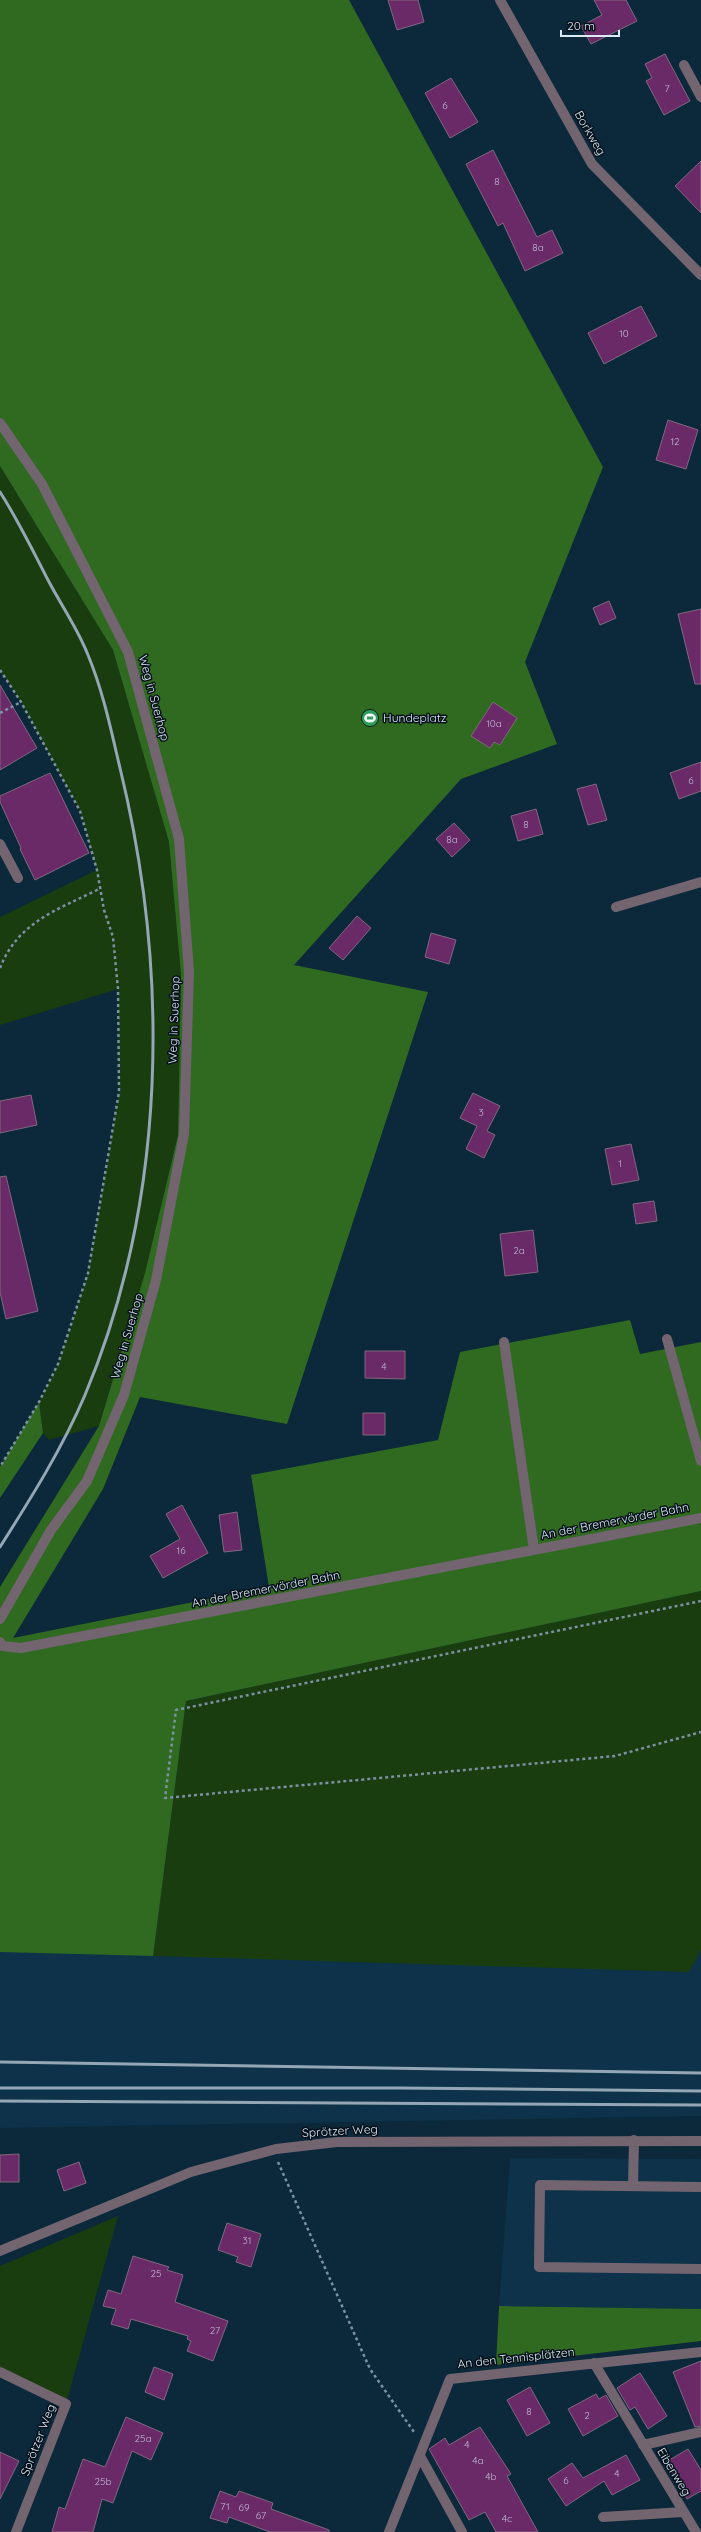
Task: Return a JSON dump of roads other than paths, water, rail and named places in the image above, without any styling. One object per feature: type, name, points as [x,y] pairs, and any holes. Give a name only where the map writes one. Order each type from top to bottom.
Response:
[{"type":"street","name":"Borkweg","points":[[500,0],[592,164],[701,275]]},
{"type":"street","points":[[684,65],[701,97]]},
{"type":"street","name":"Weg in Suerhop","points":[[0,423],[42,484],[128,652],[179,838],[189,972],[184,1134],[156,1280],[124,1396],[87,1481],[52,1530],[0,1619]]},
{"type":"street","points":[[0,844],[18,878]]},
{"type":"street","points":[[616,907],[701,882]]},
{"type":"street","points":[[667,1339],[701,1461]]},
{"type":"street","name":"An der Bremervörder Bahn","points":[[504,1342],[534,1550]]},
{"type":"street","name":"An der Bremervörder Bahn","points":[[1,1644],[21,1648],[701,1518]]},
{"type":"street","points":[[633,2186],[634,2140]]},
{"type":"street","name":"Sprötzer Weg","points":[[0,2251],[192,2172],[276,2149],[337,2142],[701,2141]]},
{"type":"street","points":[[701,2187],[540,2185],[539,2267],[701,2269]]},
{"type":"street","name":"An den Tennisplätzen","points":[[420,2456],[450,2379],[701,2352]]},
{"type":"street","name":"Eibenweg","points":[[594,2363],[696,2532]]},
{"type":"street","name":"Sprötzer Weg","points":[[0,2372],[66,2404],[16,2532]]},
{"type":"street","name":"Eibenweg","points":[[643,2445],[701,2432]]},
{"type":"street","points":[[389,2532],[420,2456]]},
{"type":"street","points":[[420,2456],[462,2532]]},
{"type":"street","points":[[603,2517],[683,2512]]},
{"type":"railway","points":[[0,492],[84,645],[102,697],[120,768],[136,846],[147,925],[153,1005],[152,1085],[145,1165],[132,1243],[112,1320],[85,1395],[76,1415],[56,1454],[0,1547]]},
{"type":"railway","points":[[0,2062],[701,2073]]},
{"type":"railway","points":[[0,2088],[399,2088],[701,2091]]},
{"type":"railway","points":[[0,2101],[701,2105]]},
{"type":"place","name":"Hundeplatz","points":[[370,718]]}]
